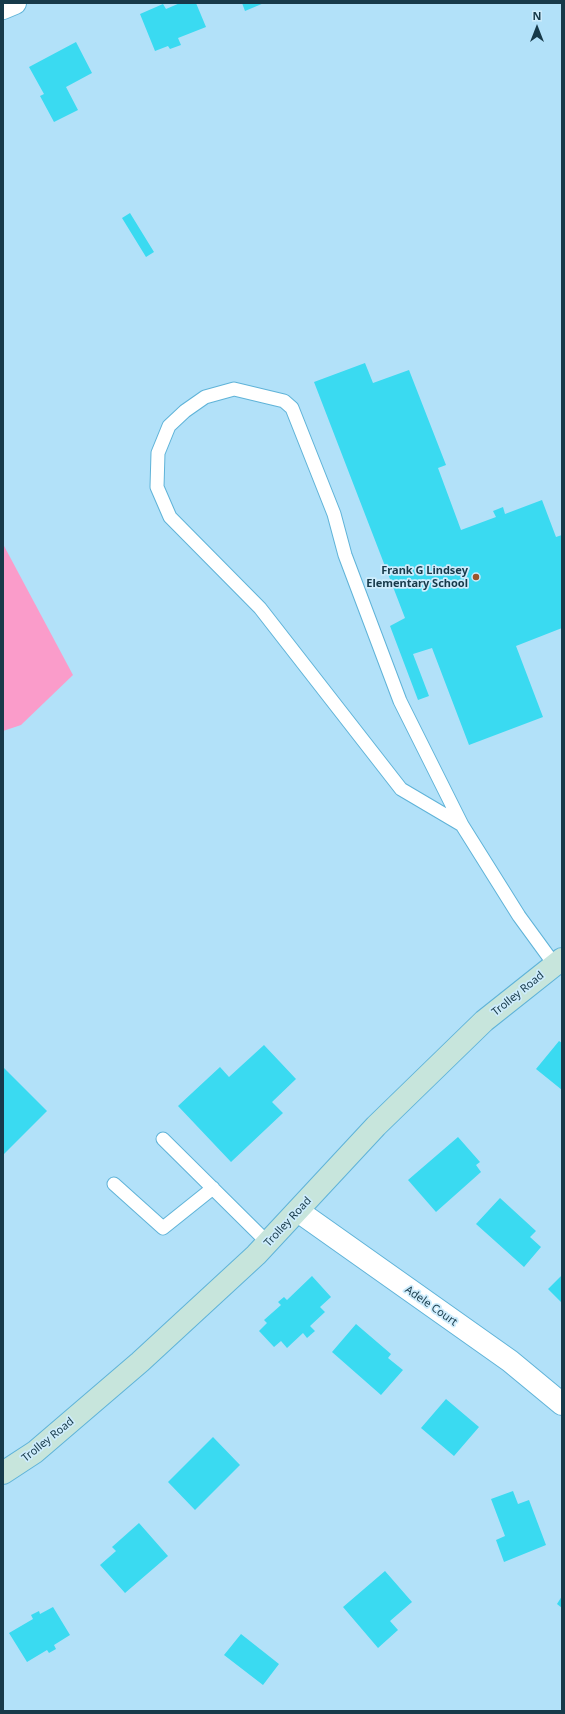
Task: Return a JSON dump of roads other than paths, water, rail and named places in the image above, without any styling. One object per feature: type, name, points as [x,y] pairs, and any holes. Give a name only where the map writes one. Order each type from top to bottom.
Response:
[{"type":"street","points":[[3,8],[15,3]]},
{"type":"street","name":"Trolley Road","points":[[3,1473],[35,1452],[140,1362],[268,1243],[376,1126],[484,1021],[559,966]]},
{"type":"street","name":"Adele Court","points":[[298,1211],[510,1362],[562,1404]]},
{"type":"lane","points":[[462,825],[401,789],[260,608],[170,517],[158,487],[158,453],[169,426],[185,411],[204,397],[234,390],[284,401],[292,408],[334,514],[345,555],[400,701],[462,825],[518,916],[559,966]]},
{"type":"lane","points":[[163,1139],[268,1243]]},
{"type":"lane","points":[[114,1184],[163,1228],[213,1188]]},
{"type":"place","name":"Frank G Lindsey Elementary School","points":[[476,577]]}]
